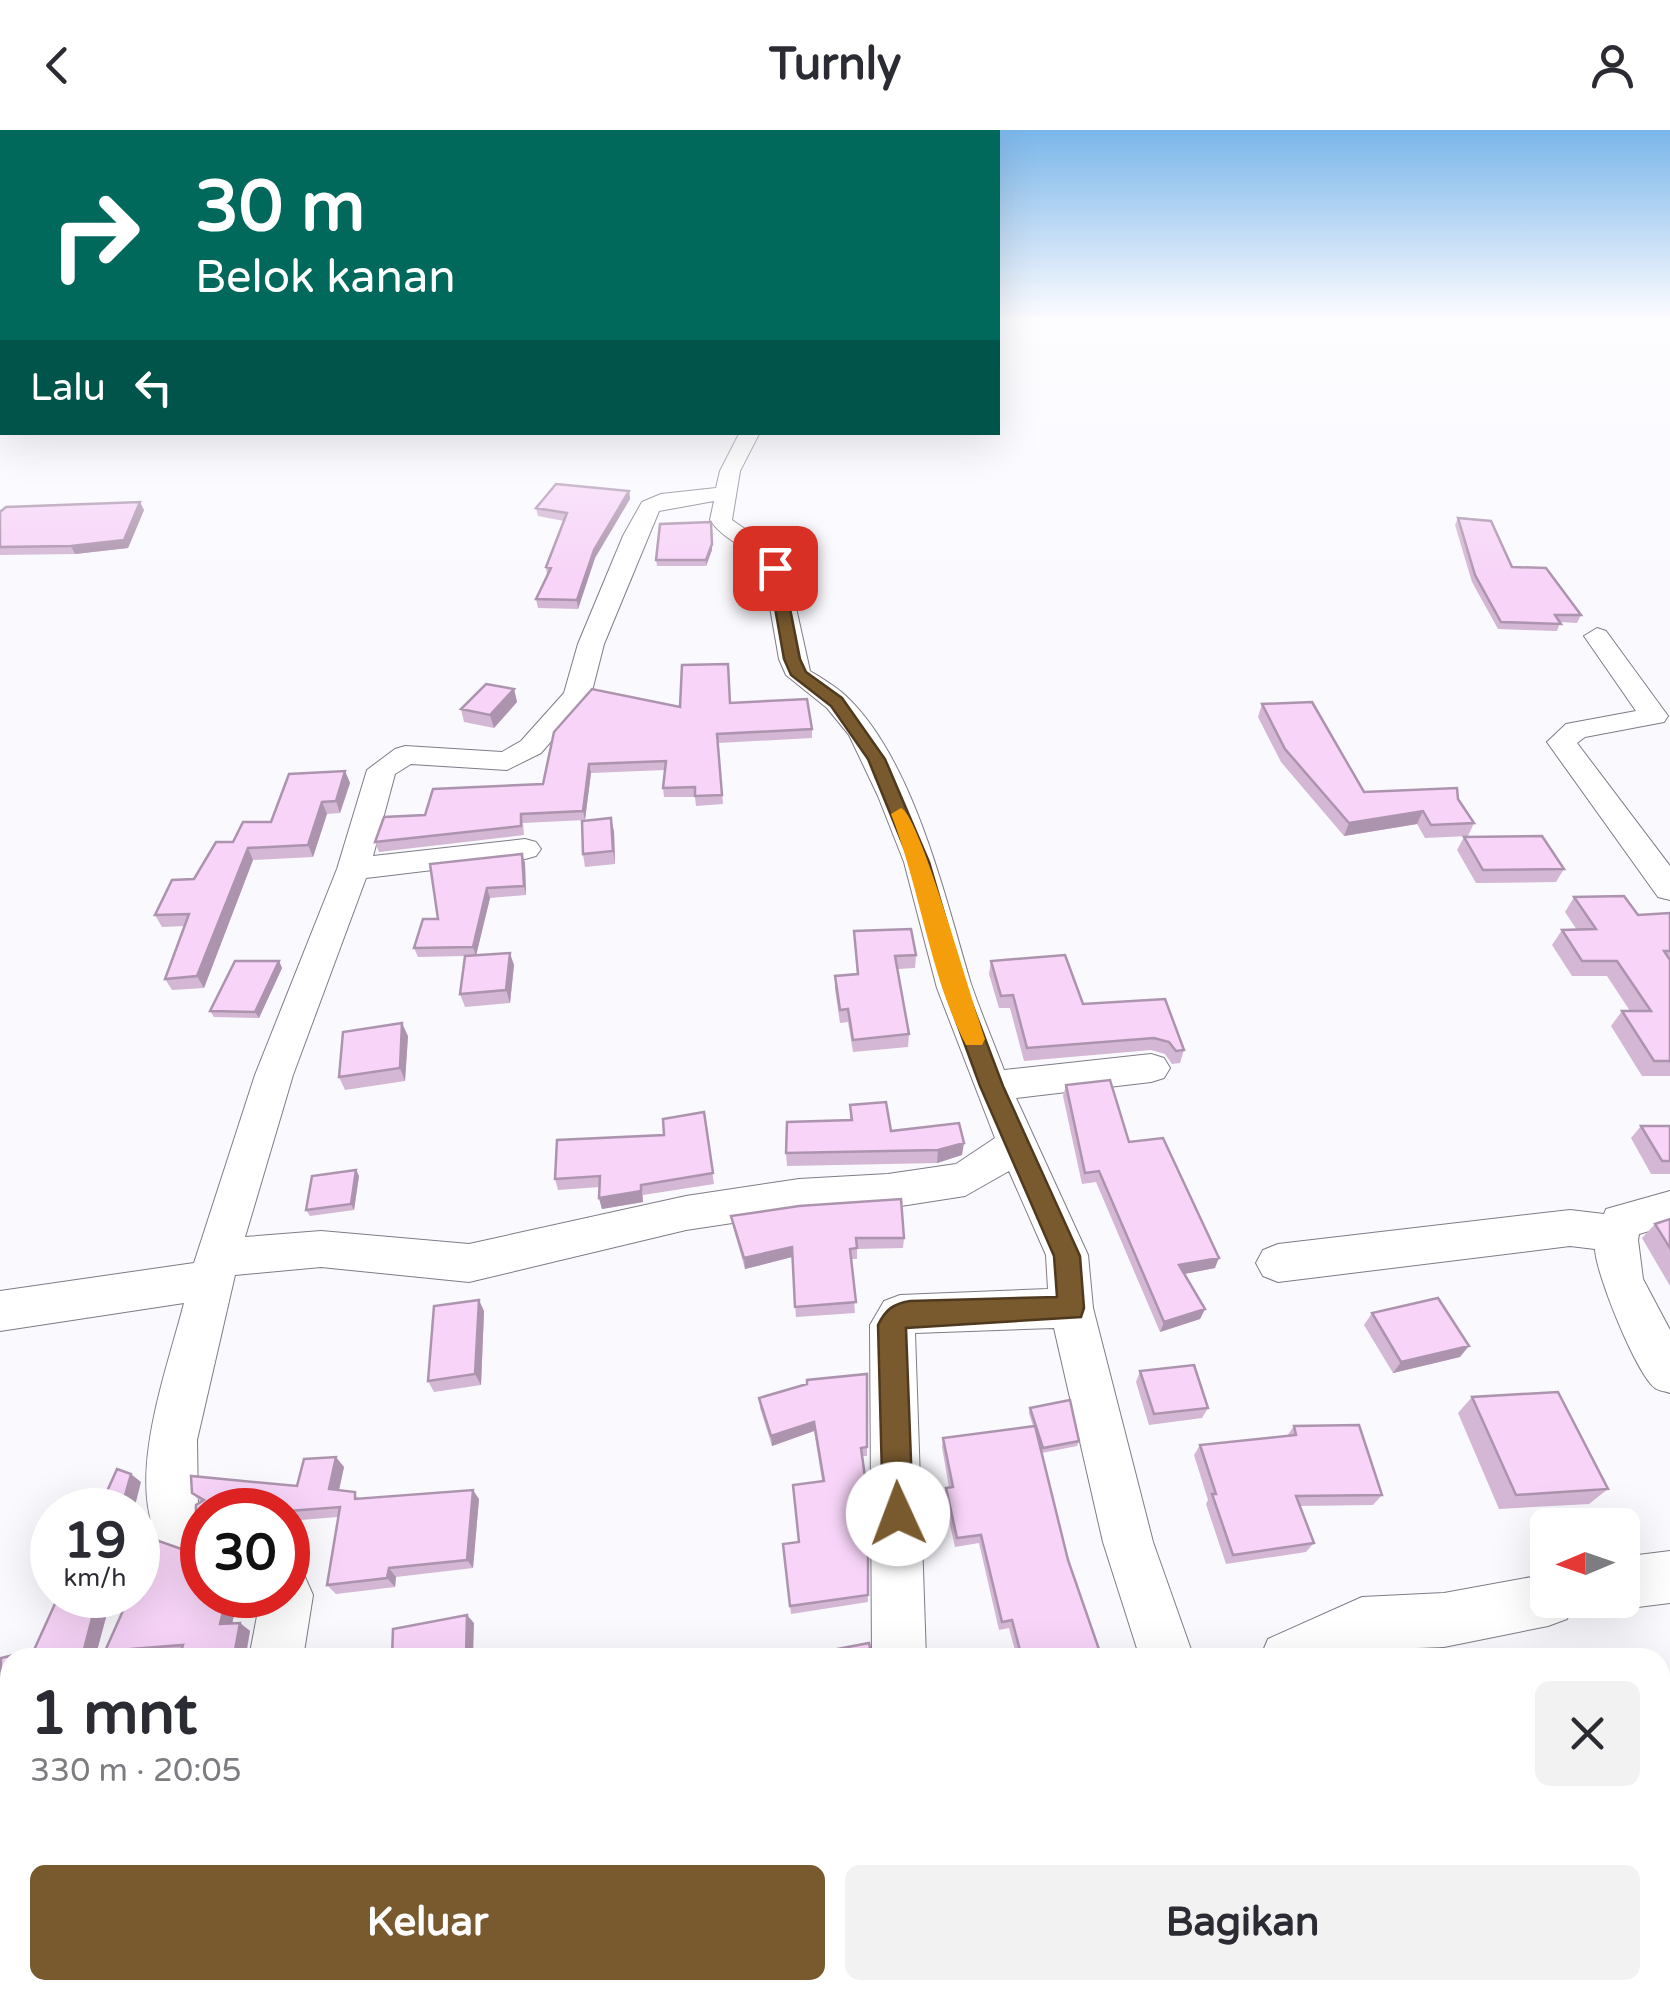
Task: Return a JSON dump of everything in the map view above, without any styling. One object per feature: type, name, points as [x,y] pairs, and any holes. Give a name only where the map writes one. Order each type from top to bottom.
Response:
[{"type":"street","points":[[748,435],[730,472],[721,520],[728,530],[766,554],[775,568],[792,659],[799,675],[836,702],[849,718],[888,783],[920,862],[955,988],[992,1086],[1067,1256],[1071,1308],[1128,1542],[1164,1648]]},
{"type":"street","points":[[180,1525],[173,1516],[172,1440],[215,1269],[274,1076],[352,869],[382,770],[405,755],[507,761],[531,747],[577,695],[591,644],[634,536],[650,507],[661,500],[726,493]]},
{"type":"street","points":[[1596,636],[1654,716],[1650,720],[1576,730],[1562,742],[1670,889]]},
{"type":"street","points":[[352,869],[525,849]]},
{"type":"street","points":[[992,1086],[1151,1068]]},
{"type":"street","points":[[0,1311],[322,1249],[469,1263],[686,1213],[799,1196],[888,1191],[965,1179],[1019,1143]]},
{"type":"street","points":[[1670,1208],[1620,1220],[1615,1259],[1630,1298],[1670,1372]]},
{"type":"street","points":[[1278,1263],[1570,1228],[1616,1234]]},
{"type":"street","points":[[899,1648],[901,1613],[892,1325],[900,1315],[910,1314],[1071,1308]]},
{"type":"street","points":[[1640,1581],[1670,1577]]},
{"type":"street","points":[[1308,1648],[1362,1624],[1444,1620],[1530,1603]]},
{"type":"street","points":[[278,1648],[283,1618]]},
{"type":"building","points":[[556,484],[629,491],[594,550],[577,600],[536,599],[551,568],[546,567],[567,513],[536,508]]},
{"type":"building","points":[[140,502],[124,540],[71,546],[0,547],[0,512],[6,507]]},
{"type":"building","points":[[1458,518],[1491,521],[1512,567],[1546,568],[1581,615],[1555,615],[1561,624],[1501,622],[1475,575]]},
{"type":"building","points":[[711,522],[712,544],[706,560],[656,560],[660,524]]},
{"type":"building","points":[[728,664],[730,703],[807,699],[812,729],[717,734],[722,795],[695,796],[695,787],[663,788],[666,761],[589,764],[583,811],[521,814],[521,826],[375,842],[384,817],[425,815],[433,789],[543,784],[554,732],[592,689],[680,707],[682,665]]},
{"type":"building","points":[[486,684],[514,689],[490,715],[461,709]]},
{"type":"building","points":[[1312,702],[1364,792],[1457,788],[1458,799],[1474,823],[1431,825],[1423,811],[1349,823],[1285,749],[1262,704]]},
{"type":"building","points":[[345,771],[336,801],[322,802],[308,845],[248,848],[197,976],[165,979],[189,914],[155,915],[172,880],[194,879],[216,842],[233,842],[243,822],[271,822],[289,774]]},
{"type":"building","points":[[611,818],[613,851],[583,854],[582,821]]},
{"type":"building","points":[[1542,836],[1564,869],[1483,870],[1464,837]]},
{"type":"building","points":[[522,854],[524,886],[487,888],[473,947],[414,948],[423,919],[438,919],[430,864]]},
{"type":"building","points":[[1624,896],[1638,915],[1670,913],[1670,951],[1664,951],[1670,960],[1670,1061],[1654,1061],[1622,1011],[1651,1011],[1617,961],[1582,961],[1562,930],[1596,929],[1574,897]]},
{"type":"building","points":[[911,929],[916,955],[895,956],[909,1034],[853,1040],[848,1009],[840,1010],[835,976],[858,974],[854,931]]},
{"type":"building","points":[[510,953],[506,990],[460,994],[465,956]]},
{"type":"building","points":[[1065,955],[1083,1004],[1165,999],[1184,1050],[1176,1051],[1169,1042],[1154,1038],[1027,1048],[1013,995],[1001,996],[991,961]]},
{"type":"building","points":[[235,961],[279,961],[255,1012],[210,1011]]},
{"type":"building","points":[[402,1023],[400,1068],[339,1077],[343,1032]]},
{"type":"building","points":[[1110,1080],[1129,1142],[1163,1138],[1219,1258],[1179,1265],[1205,1309],[1164,1322],[1099,1171],[1085,1173],[1066,1085]]},
{"type":"building","points":[[886,1102],[891,1131],[959,1123],[964,1143],[938,1150],[786,1153],[787,1122],[852,1120],[850,1105]]},
{"type":"building","points":[[704,1112],[713,1173],[641,1185],[641,1191],[599,1198],[600,1176],[555,1179],[557,1140],[664,1135],[663,1119]]},
{"type":"building","points":[[1641,1126],[1670,1126],[1670,1161],[1662,1161]]},
{"type":"building","points":[[356,1170],[351,1204],[306,1210],[312,1176]]},
{"type":"building","points":[[901,1199],[904,1238],[856,1238],[857,1248],[850,1249],[856,1302],[795,1307],[792,1247],[744,1258],[731,1216],[799,1206]]},
{"type":"building","points":[[1670,1219],[1670,1248],[1655,1224]]},
{"type":"building","points":[[1438,1298],[1469,1346],[1401,1362],[1372,1313]]},
{"type":"building","points":[[479,1300],[475,1374],[428,1381],[434,1306]]},
{"type":"building","points":[[1194,1365],[1208,1408],[1154,1414],[1140,1371]]},
{"type":"building","points":[[867,1374],[867,1447],[861,1448],[868,1499],[868,1595],[790,1606],[783,1544],[799,1542],[793,1485],[824,1481],[814,1422],[771,1436],[759,1398],[807,1384],[807,1380]]},
{"type":"building","points":[[1558,1392],[1608,1489],[1516,1495],[1472,1397]]},
{"type":"building","points":[[1070,1400],[1079,1441],[1043,1448],[1030,1408]]},
{"type":"building","points":[[1359,1425],[1382,1495],[1296,1496],[1314,1543],[1233,1555],[1200,1445],[1296,1435],[1294,1426]]},
{"type":"building","points":[[1035,1426],[1068,1560],[1099,1648],[1019,1648],[1012,1620],[1002,1622],[981,1535],[957,1538],[946,1488],[953,1487],[943,1438]]},
{"type":"building","points":[[336,1457],[329,1489],[355,1492],[355,1499],[473,1490],[467,1560],[389,1568],[387,1578],[327,1585],[340,1507],[310,1509],[310,1488],[192,1488],[191,1476],[297,1486],[304,1459]]},
{"type":"building","points":[[117,1469],[131,1474],[127,1488],[108,1488]]},
{"type":"building","points":[[160,1541],[180,1548],[180,1618],[221,1618],[220,1624],[240,1623],[235,1648],[106,1648],[120,1618],[160,1618]]},
{"type":"building","points":[[467,1615],[466,1648],[392,1648],[393,1629]]},
{"type":"building","points":[[49,1618],[92,1618],[84,1648],[35,1648]]},
{"type":"building","points":[[869,1643],[870,1648],[842,1648]]},
{"type":"slow traffic","points":[[901,814],[920,862],[955,988],[974,1039]]},
{"type":"route","points":[[775,568],[792,659],[799,675],[836,702],[862,733],[876,759],[920,862],[955,988],[992,1086],[1067,1256],[1071,1308],[910,1314],[900,1315],[892,1325],[898,1514]]}]
